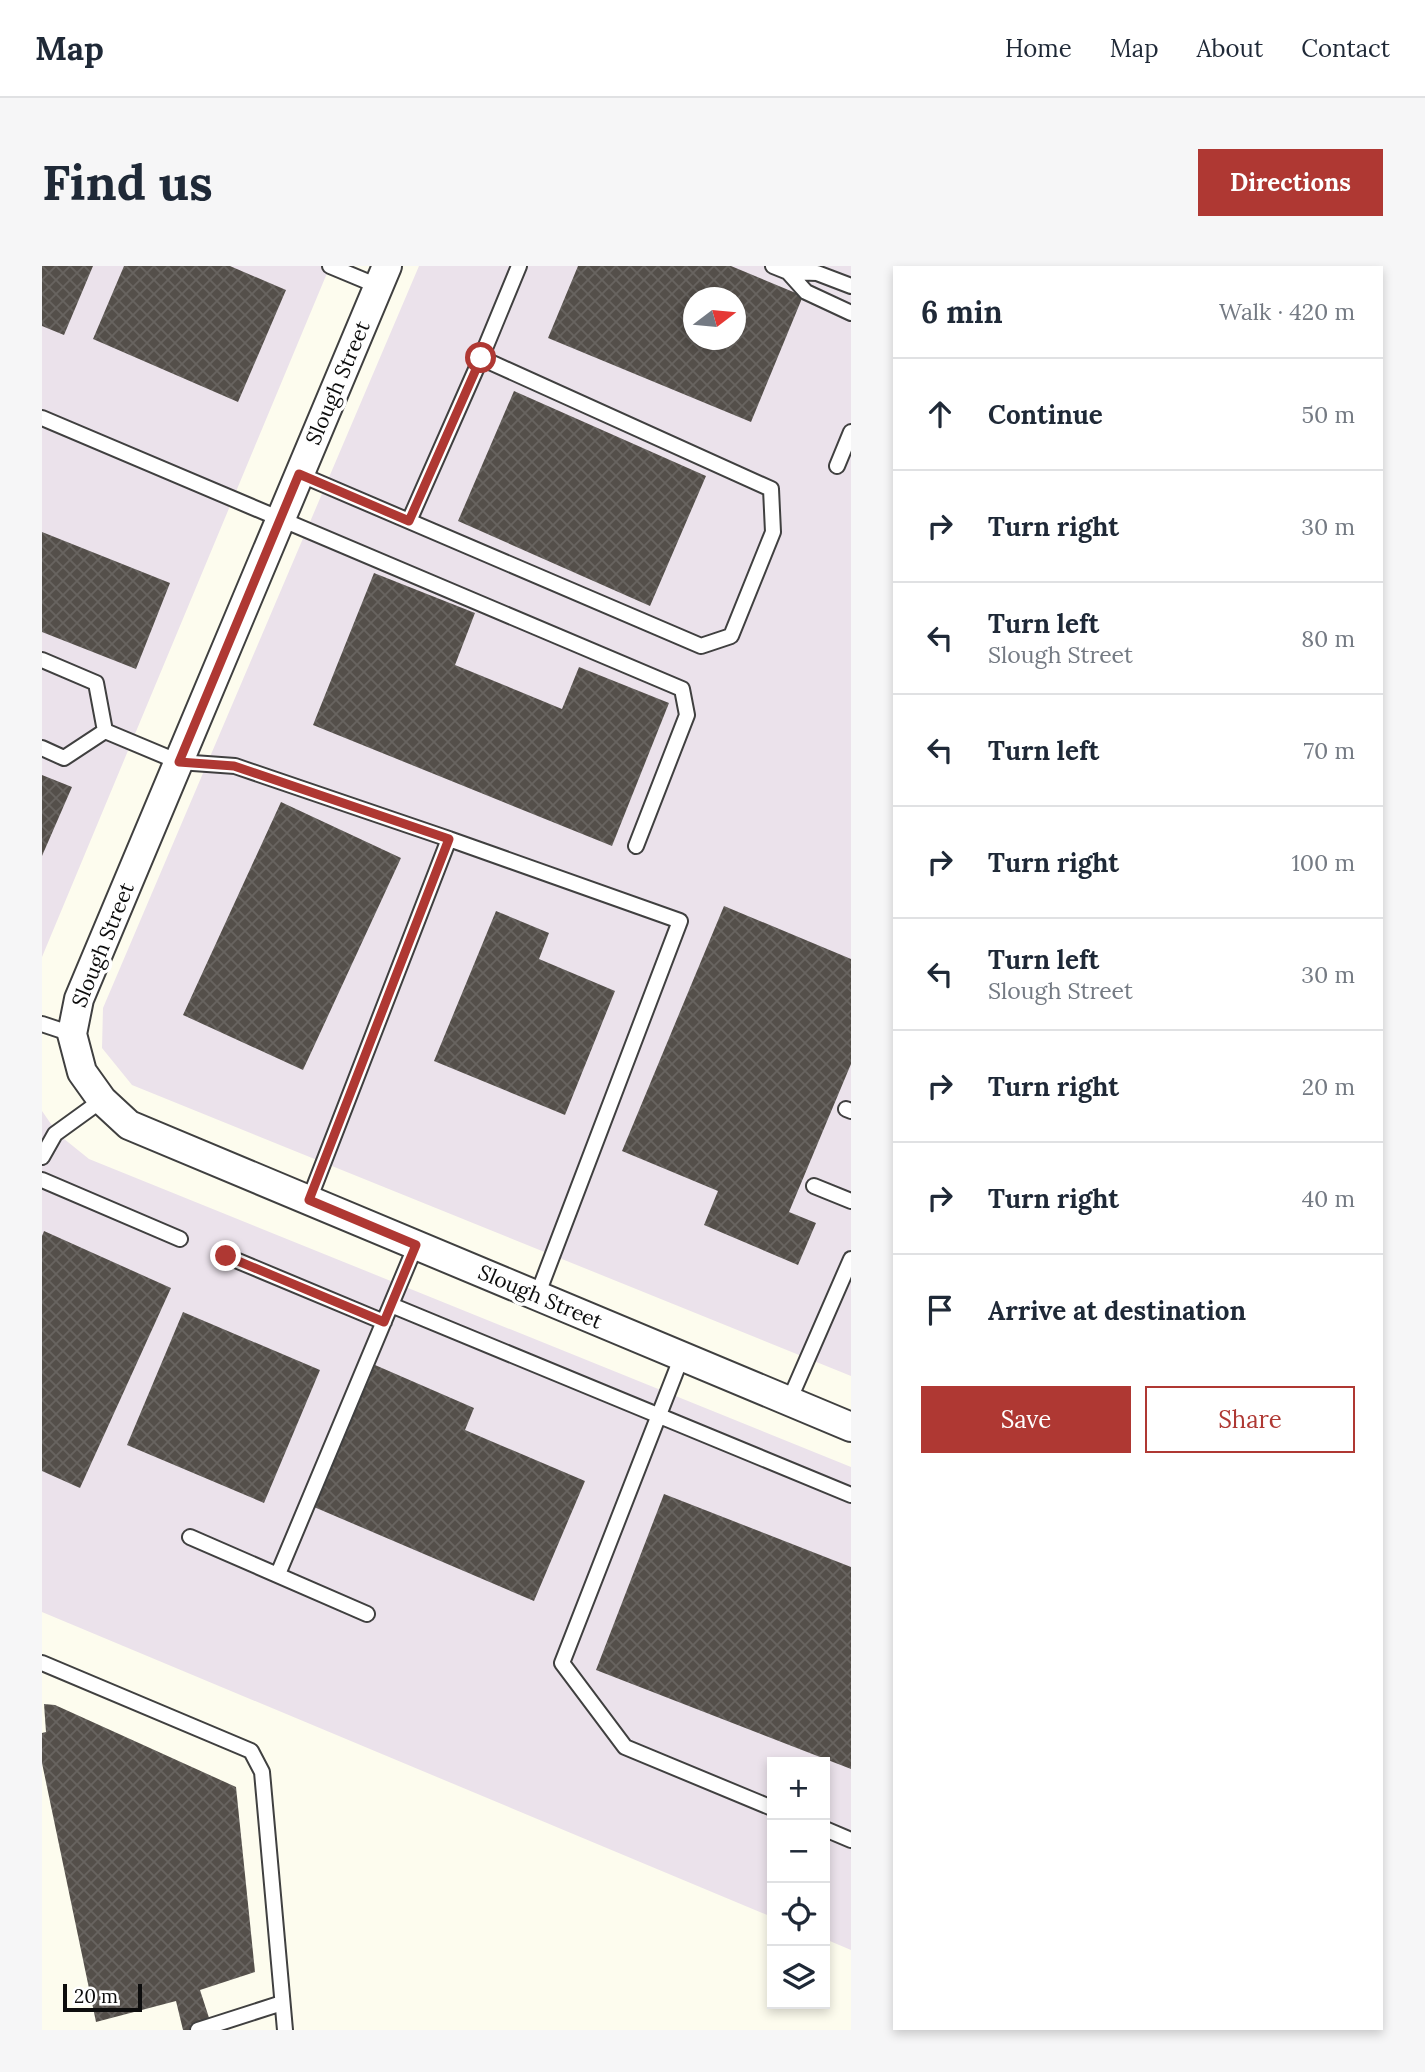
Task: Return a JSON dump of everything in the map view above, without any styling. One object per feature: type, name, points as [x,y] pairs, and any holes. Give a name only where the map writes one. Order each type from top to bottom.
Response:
[{"type":"street","name":"Slough Street","points":[[383,276],[79,999],[72,1034],[82,1072],[102,1100],[129,1125],[851,1427]]},
{"type":"lane","points":[[330,266],[383,276]]},
{"type":"lane","points":[[409,521],[519,266]]},
{"type":"lane","points":[[772,266],[788,272],[817,273],[851,286]]},
{"type":"lane","points":[[788,272],[806,292],[851,313]]},
{"type":"lane","points":[[299,474],[701,646],[731,636],[774,532],[771,489],[481,358]]},
{"type":"lane","points":[[42,418],[682,689],[687,715],[636,846]]},
{"type":"lane","points":[[836,466],[851,432]]},
{"type":"lane","points":[[42,660],[96,683],[105,731]]},
{"type":"lane","points":[[105,731],[179,762],[234,766],[680,920],[537,1296]]},
{"type":"lane","points":[[42,748],[64,758],[105,731]]},
{"type":"lane","points":[[309,1200],[449,839]]},
{"type":"lane","points":[[42,1024],[72,1034]]},
{"type":"lane","points":[[42,1157],[55,1134],[102,1100]]},
{"type":"lane","points":[[42,1180],[180,1239]]},
{"type":"lane","points":[[814,1186],[851,1201]]},
{"type":"lane","points":[[278,1574],[416,1245]]},
{"type":"lane","points":[[226,1256],[384,1322]]},
{"type":"lane","points":[[789,1401],[851,1259]]},
{"type":"lane","points":[[391,1305],[851,1495]]},
{"type":"lane","points":[[682,1356],[562,1663],[625,1747],[767,1806]]},
{"type":"lane","points":[[190,1537],[367,1614]]},
{"type":"lane","points":[[42,1663],[251,1751],[262,1772],[285,2030]]},
{"type":"lane","points":[[830,1831],[851,1840]]},
{"type":"lane","points":[[198,2030],[282,2003]]},
{"type":"shaded area","points":[[42,266],[330,266],[42,957]]},
{"type":"shaded area","points":[[419,266],[851,266],[851,1376],[132,1085],[102,1048],[103,1008]]},
{"type":"shaded area","points":[[42,1111],[58,1134],[89,1159],[851,1467],[851,1950],[830,1941],[830,1757],[767,1757],[767,1915],[42,1612]]},
{"type":"building","points":[[42,266],[93,266],[64,335],[42,326]]},
{"type":"building","points":[[124,266],[230,266],[286,290],[238,402],[93,339]]},
{"type":"building","points":[[578,266],[731,266],[803,296],[751,422],[548,338]]},
{"type":"building","points":[[514,391],[706,476],[650,606],[458,521]]},
{"type":"building","points":[[42,532],[170,583],[136,669],[42,632]]},
{"type":"building","points":[[374,573],[475,613],[455,665],[562,709],[579,667],[669,703],[612,846],[313,725]]},
{"type":"building","points":[[42,775],[72,787],[42,856]]},
{"type":"building","points":[[281,802],[401,858],[303,1070],[183,1015]]},
{"type":"building","points":[[724,906],[851,959],[851,1064],[789,1212],[816,1223],[798,1265],[704,1225],[718,1191],[622,1151]]},
{"type":"building","points":[[496,911],[549,933],[539,959],[615,991],[565,1115],[434,1061]]},
{"type":"building","points":[[44,1231],[171,1288],[80,1488],[42,1471]]},
{"type":"building","points":[[183,1312],[320,1370],[264,1503],[127,1445]]},
{"type":"building","points":[[375,1365],[474,1408],[465,1430],[585,1481],[534,1601],[314,1507]]},
{"type":"building","points":[[664,1494],[851,1567],[851,1769],[830,1761],[830,1757],[820,1757],[596,1670]]},
{"type":"building","points":[[44,1704],[55,1705],[236,1787],[255,1972],[200,1990],[213,2030],[183,2030],[176,2001],[96,2022],[42,1763],[42,1733],[46,1732]]},
{"type":"route","points":[[226,1256],[384,1322],[416,1245],[309,1200],[449,839],[234,766],[179,762],[299,474],[409,521],[481,358]]}]
